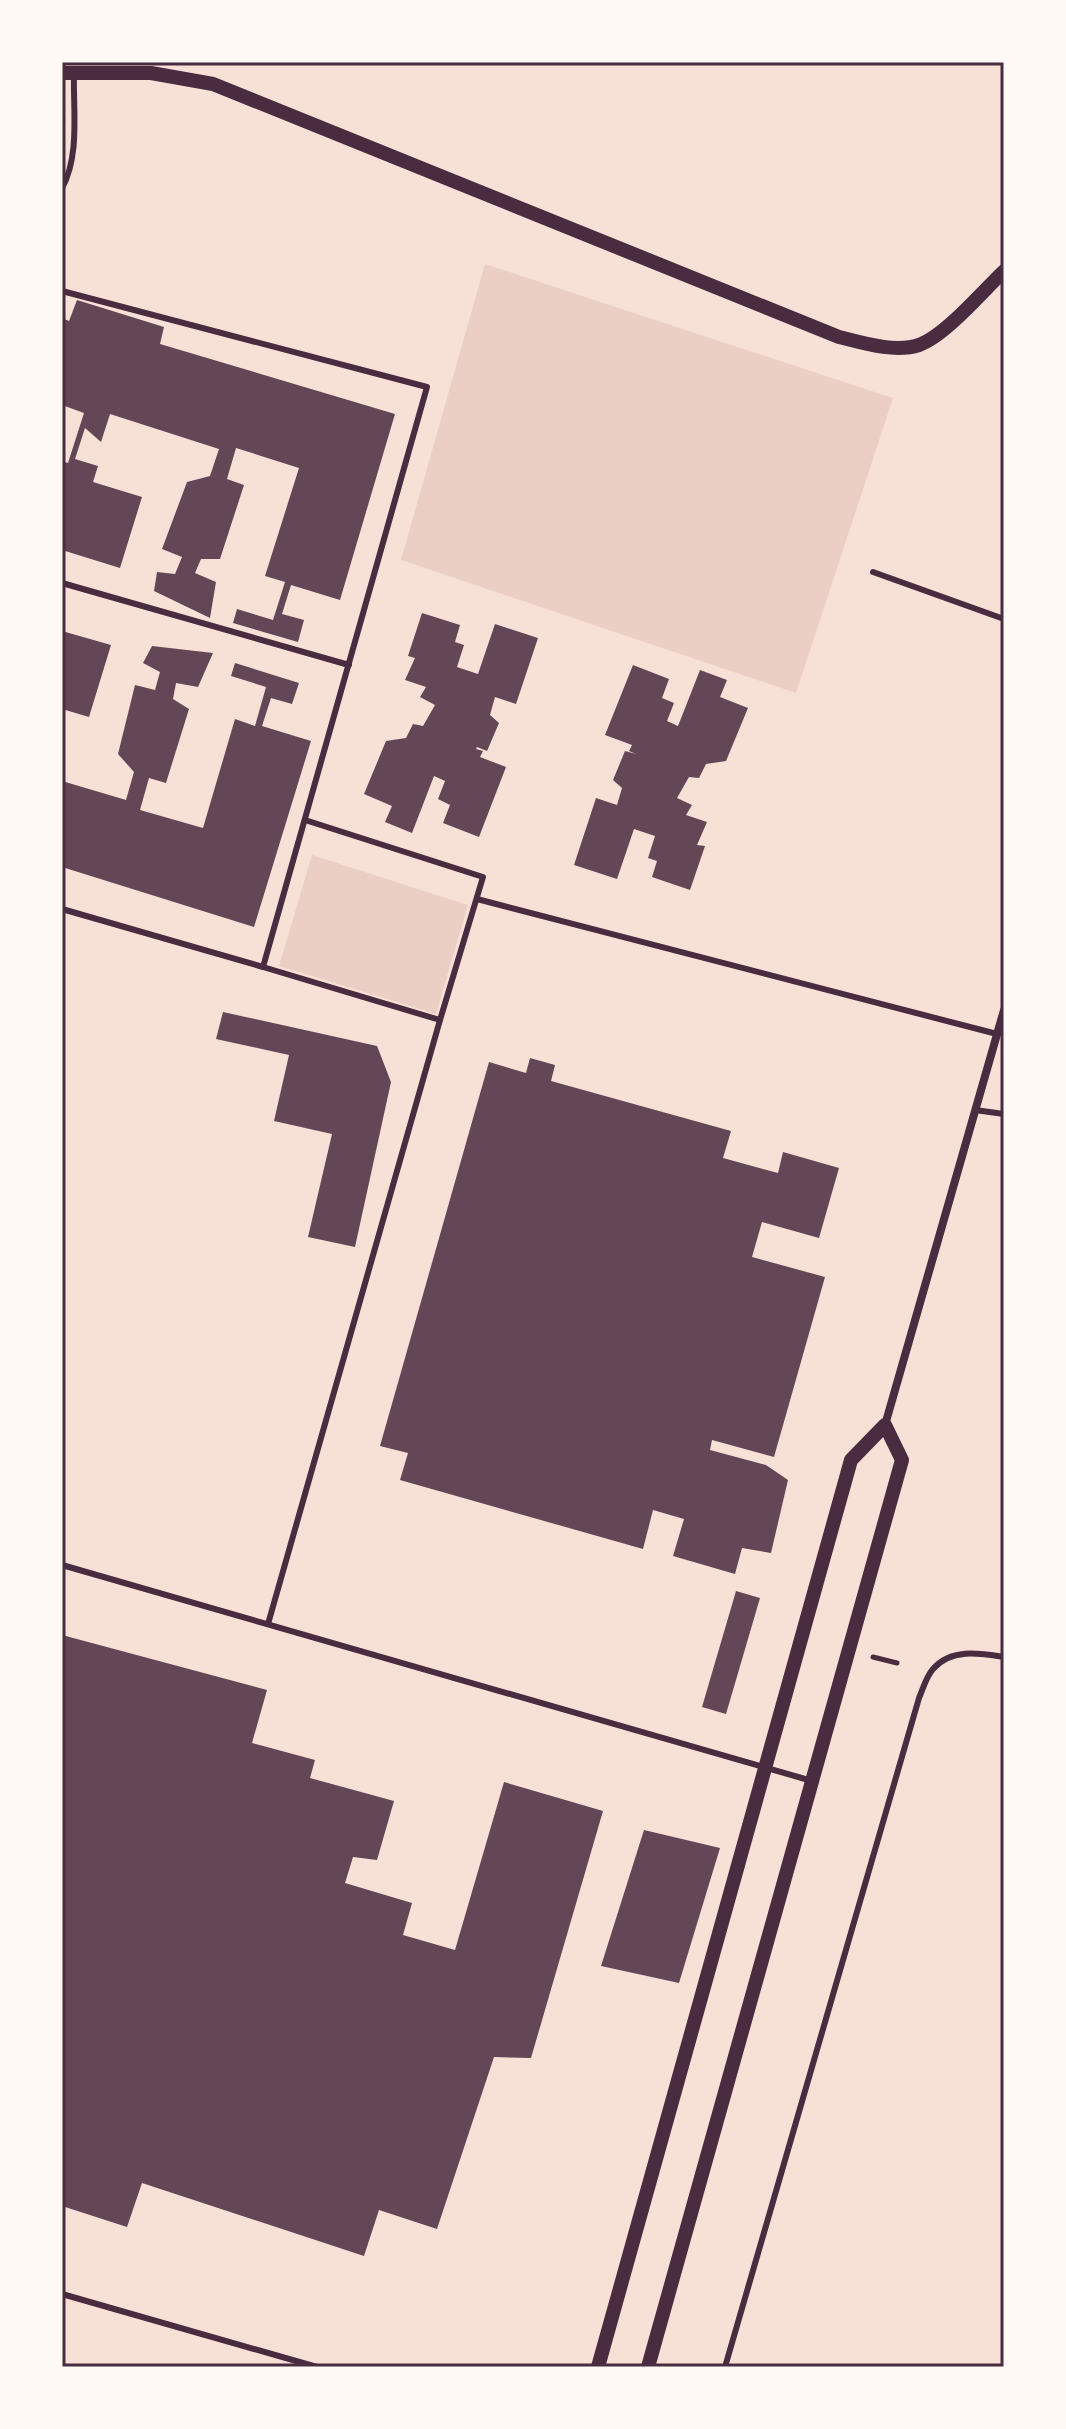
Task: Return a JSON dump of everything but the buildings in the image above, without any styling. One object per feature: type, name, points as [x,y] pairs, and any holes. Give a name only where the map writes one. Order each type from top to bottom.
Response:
[{"type":"street","points":[[68,73],[151,73],[213,84],[839,337],[880,348],[919,345],[946,327],[1004,271]]},
{"type":"street","points":[[598,2367],[851,1460],[885,1425],[1004,1010]]},
{"type":"street","points":[[648,2367],[902,1460],[885,1425]]},
{"type":"lane","points":[[62,188],[70,173],[72,153],[68,73]]},
{"type":"lane","points":[[62,291],[427,387],[263,967]]},
{"type":"lane","points":[[873,572],[1004,619]]},
{"type":"lane","points":[[62,583],[349,665]]},
{"type":"lane","points":[[268,1624],[483,877],[305,820]]},
{"type":"lane","points":[[477,899],[997,1034]]},
{"type":"lane","points":[[62,909],[440,1020]]},
{"type":"lane","points":[[975,1110],[1004,1114]]},
{"type":"lane","points":[[62,1565],[813,1781]]},
{"type":"lane","points":[[725,2367],[919,1698],[932,1670],[951,1655],[980,1653],[1004,1657]]},
{"type":"lane","points":[[62,2294],[317,2367]]},
{"type":"shaded area","points":[[485,264],[893,398],[796,693],[401,560]]},
{"type":"shaded area","points":[[312,855],[468,905],[436,1014],[279,966]]}]
